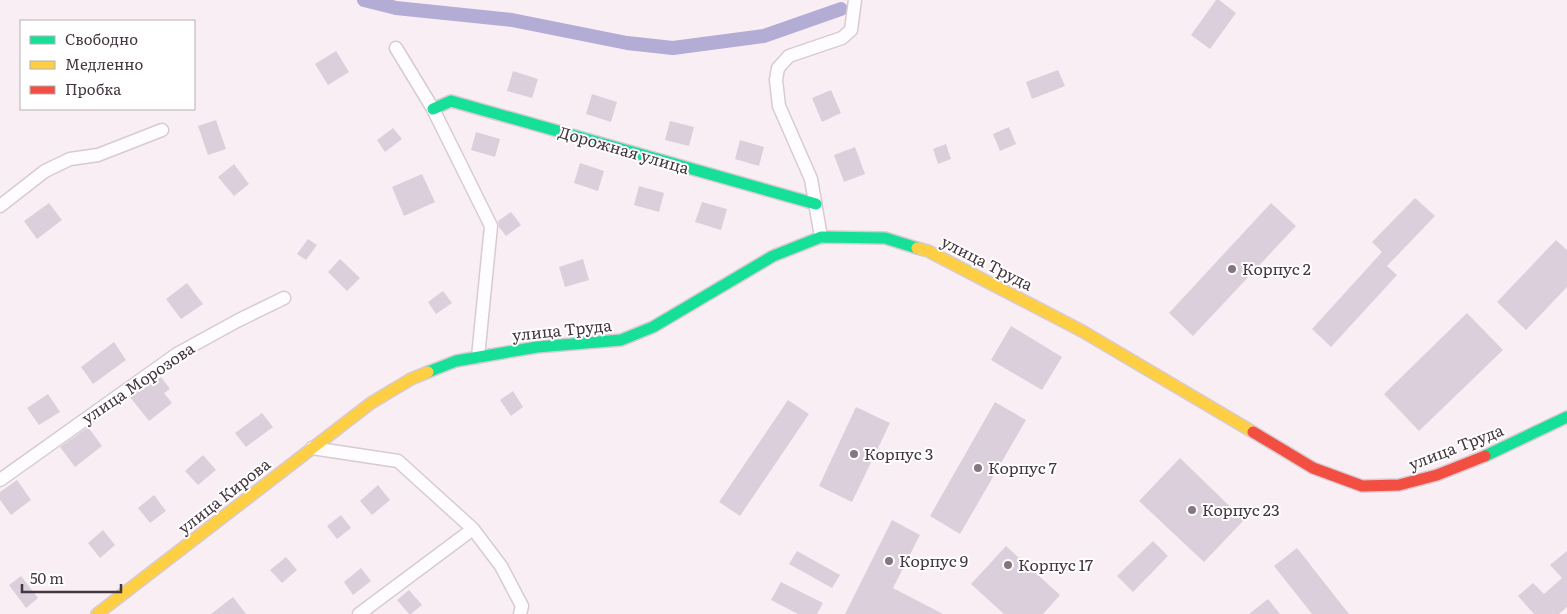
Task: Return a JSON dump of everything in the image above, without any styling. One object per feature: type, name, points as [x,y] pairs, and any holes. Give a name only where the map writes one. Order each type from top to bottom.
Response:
[{"type":"street","points":[[821,237],[811,178],[779,106],[776,80],[778,68],[789,56],[842,38],[851,30],[855,0]]},
{"type":"street","points":[[396,48],[433,110],[491,226],[478,357]]},
{"type":"street","name":"Дорожная улица","points":[[433,110],[451,101],[816,204]]},
{"type":"street","points":[[0,206],[45,171],[70,159],[98,155],[162,130]]},
{"type":"street","name":"улица Труда","points":[[370,403],[411,379],[456,360],[537,347],[621,340],[654,327],[773,256],[821,237],[884,238],[928,251],[1082,330],[1314,468],[1362,486],[1399,485],[1437,475],[1476,460],[1567,416]]},
{"type":"street","name":"улица Морозова","points":[[0,480],[176,354],[237,320],[284,298]]},
{"type":"street","name":"улица Кирова","points":[[97,614],[370,403]]},
{"type":"street","points":[[312,448],[398,461],[473,528],[501,566],[522,606],[520,614]]},
{"type":"street","points":[[359,614],[473,528]]},
{"type":"building","points":[[1216,0],[1219,0],[1236,13],[1210,49],[1191,35]]},
{"type":"building","points":[[336,51],[349,72],[328,85],[315,64]]},
{"type":"building","points":[[1058,70],[1065,86],[1032,99],[1026,82]]},
{"type":"building","points":[[513,71],[538,79],[532,98],[507,91]]},
{"type":"building","points":[[831,90],[841,113],[822,122],[812,98]]},
{"type":"building","points":[[592,94],[617,102],[611,122],[586,114]]},
{"type":"building","points":[[216,120],[226,149],[208,155],[198,126]]},
{"type":"building","points":[[670,121],[694,127],[689,146],[665,140]]},
{"type":"building","points":[[1009,127],[1016,144],[1000,151],[993,134]]},
{"type":"building","points":[[393,128],[402,139],[385,152],[377,140]]},
{"type":"building","points":[[476,132],[500,139],[495,157],[471,150]]},
{"type":"building","points":[[740,140],[764,147],[759,166],[735,159]]},
{"type":"building","points":[[946,144],[951,159],[938,164],[933,149]]},
{"type":"building","points":[[855,147],[865,174],[844,182],[834,155]]},
{"type":"building","points":[[580,163],[604,171],[598,191],[574,183]]},
{"type":"building","points":[[234,164],[249,184],[234,196],[218,177]]},
{"type":"building","points":[[422,174],[435,202],[404,216],[392,187]]},
{"type":"building","points":[[639,186],[664,193],[659,212],[634,205]]},
{"type":"building","points":[[1415,198],[1435,216],[1387,266],[1397,275],[1331,347],[1312,329],[1382,252],[1372,242]]},
{"type":"building","points":[[702,202],[727,209],[721,230],[695,222]]},
{"type":"building","points":[[49,203],[62,220],[37,239],[24,221]]},
{"type":"building","name":"Корпус 2","points":[[1271,203],[1296,226],[1193,336],[1169,313]]},
{"type":"building","points":[[511,212],[521,225],[506,236],[499,227],[498,221]]},
{"type":"building","points":[[308,239],[317,245],[306,260],[297,254]]},
{"type":"building","points":[[1556,240],[1567,250],[1567,287],[1526,330],[1497,302]]},
{"type":"building","points":[[340,259],[360,278],[347,291],[328,272]]},
{"type":"building","points":[[583,259],[589,280],[565,287],[559,267]]},
{"type":"building","points":[[187,283],[203,304],[181,319],[166,299]]},
{"type":"building","points":[[443,291],[452,303],[436,314],[428,302]]},
{"type":"building","points":[[1467,313],[1503,350],[1419,431],[1384,394]]},
{"type":"building","points":[[1011,326],[1062,357],[1042,390],[991,360]]},
{"type":"building","points":[[114,342],[126,360],[93,384],[81,367]]},
{"type":"building","points":[[161,377],[170,389],[164,393],[172,403],[149,421],[130,397]]},
{"type":"building","points":[[513,391],[523,407],[511,416],[500,400]]},
{"type":"building","points":[[48,394],[60,412],[39,425],[27,408]]},
{"type":"building","points":[[788,400],[809,414],[740,516],[719,502]]},
{"type":"building","name":"Корпус 7","points":[[995,402],[1026,420],[960,534],[930,516]]},
{"type":"building","name":"Корпус 3","points":[[856,407],[890,423],[852,502],[819,486]]},
{"type":"building","points":[[262,413],[273,427],[246,447],[235,433]]},
{"type":"building","points":[[88,427],[102,446],[75,467],[60,447]]},
{"type":"building","points":[[203,455],[216,470],[198,485],[185,471]]},
{"type":"building","name":"Корпус 23","points":[[1180,458],[1244,520],[1204,562],[1139,501]]},
{"type":"building","points":[[17,480],[31,500],[11,515],[0,500],[0,492]]},
{"type":"building","points":[[378,485],[390,500],[372,515],[360,501]]},
{"type":"building","points":[[154,495],[166,511],[150,523],[138,508]]},
{"type":"building","points":[[341,515],[351,528],[337,539],[327,526]]},
{"type":"building","name":"Корпус 9","points":[[892,520],[920,535],[893,588],[943,614],[845,614]]},
{"type":"building","points":[[103,530],[115,545],[100,558],[88,543]]},
{"type":"building","points":[[1153,541],[1168,556],[1133,592],[1117,576]]},
{"type":"building","name":"Корпус 17","points":[[1006,546],[1060,595],[1043,614],[1004,614],[971,584]]},
{"type":"building","points":[[1297,548],[1349,614],[1312,614],[1274,566]]},
{"type":"building","points":[[797,551],[840,575],[832,588],[789,564]]},
{"type":"building","points":[[1567,551],[1567,607],[1559,614],[1534,614],[1518,596],[1533,583],[1544,594],[1562,578],[1550,565]]},
{"type":"building","points":[[286,557],[297,570],[282,583],[270,570]]},
{"type":"building","points":[[361,568],[371,581],[353,595],[344,582]]},
{"type":"building","points":[[21,576],[38,598],[26,608],[9,585]]},
{"type":"building","points":[[781,582],[823,603],[817,614],[798,614],[771,600]]},
{"type":"building","points":[[409,590],[422,605],[411,614],[397,600]]},
{"type":"building","points":[[233,597],[246,614],[211,614]]},
{"type":"building","points":[[1268,599],[1280,614],[1249,614]]},
{"type":"waterway","points":[[364,0],[396,8],[512,20],[627,43],[673,48],[764,36],[841,9]]},
{"type":"traffic: fast","points":[[433,109],[451,101],[816,204]]},
{"type":"traffic: fast","points":[[428,372],[456,361],[537,347],[621,340],[653,327],[773,256],[821,237],[885,238],[917,248]]},
{"type":"traffic: fast","points":[[1485,456],[1567,417]]},
{"type":"traffic: slow","points":[[917,248],[928,251],[1082,331],[1253,432]]},
{"type":"traffic: slow","points":[[97,614],[371,403],[411,379],[428,372]]},
{"type":"traffic: jam","points":[[1253,432],[1313,468],[1362,486],[1399,485],[1437,475],[1485,456]]},
{"type":"place","name":"Корпус 2","points":[[1232,269]]},
{"type":"place","name":"Корпус 3","points":[[854,454]]},
{"type":"place","name":"Корпус 7","points":[[978,468]]},
{"type":"place","name":"Корпус 23","points":[[1192,510]]},
{"type":"place","name":"Корпус 9","points":[[889,561]]},
{"type":"place","name":"Корпус 17","points":[[1008,565]]}]
